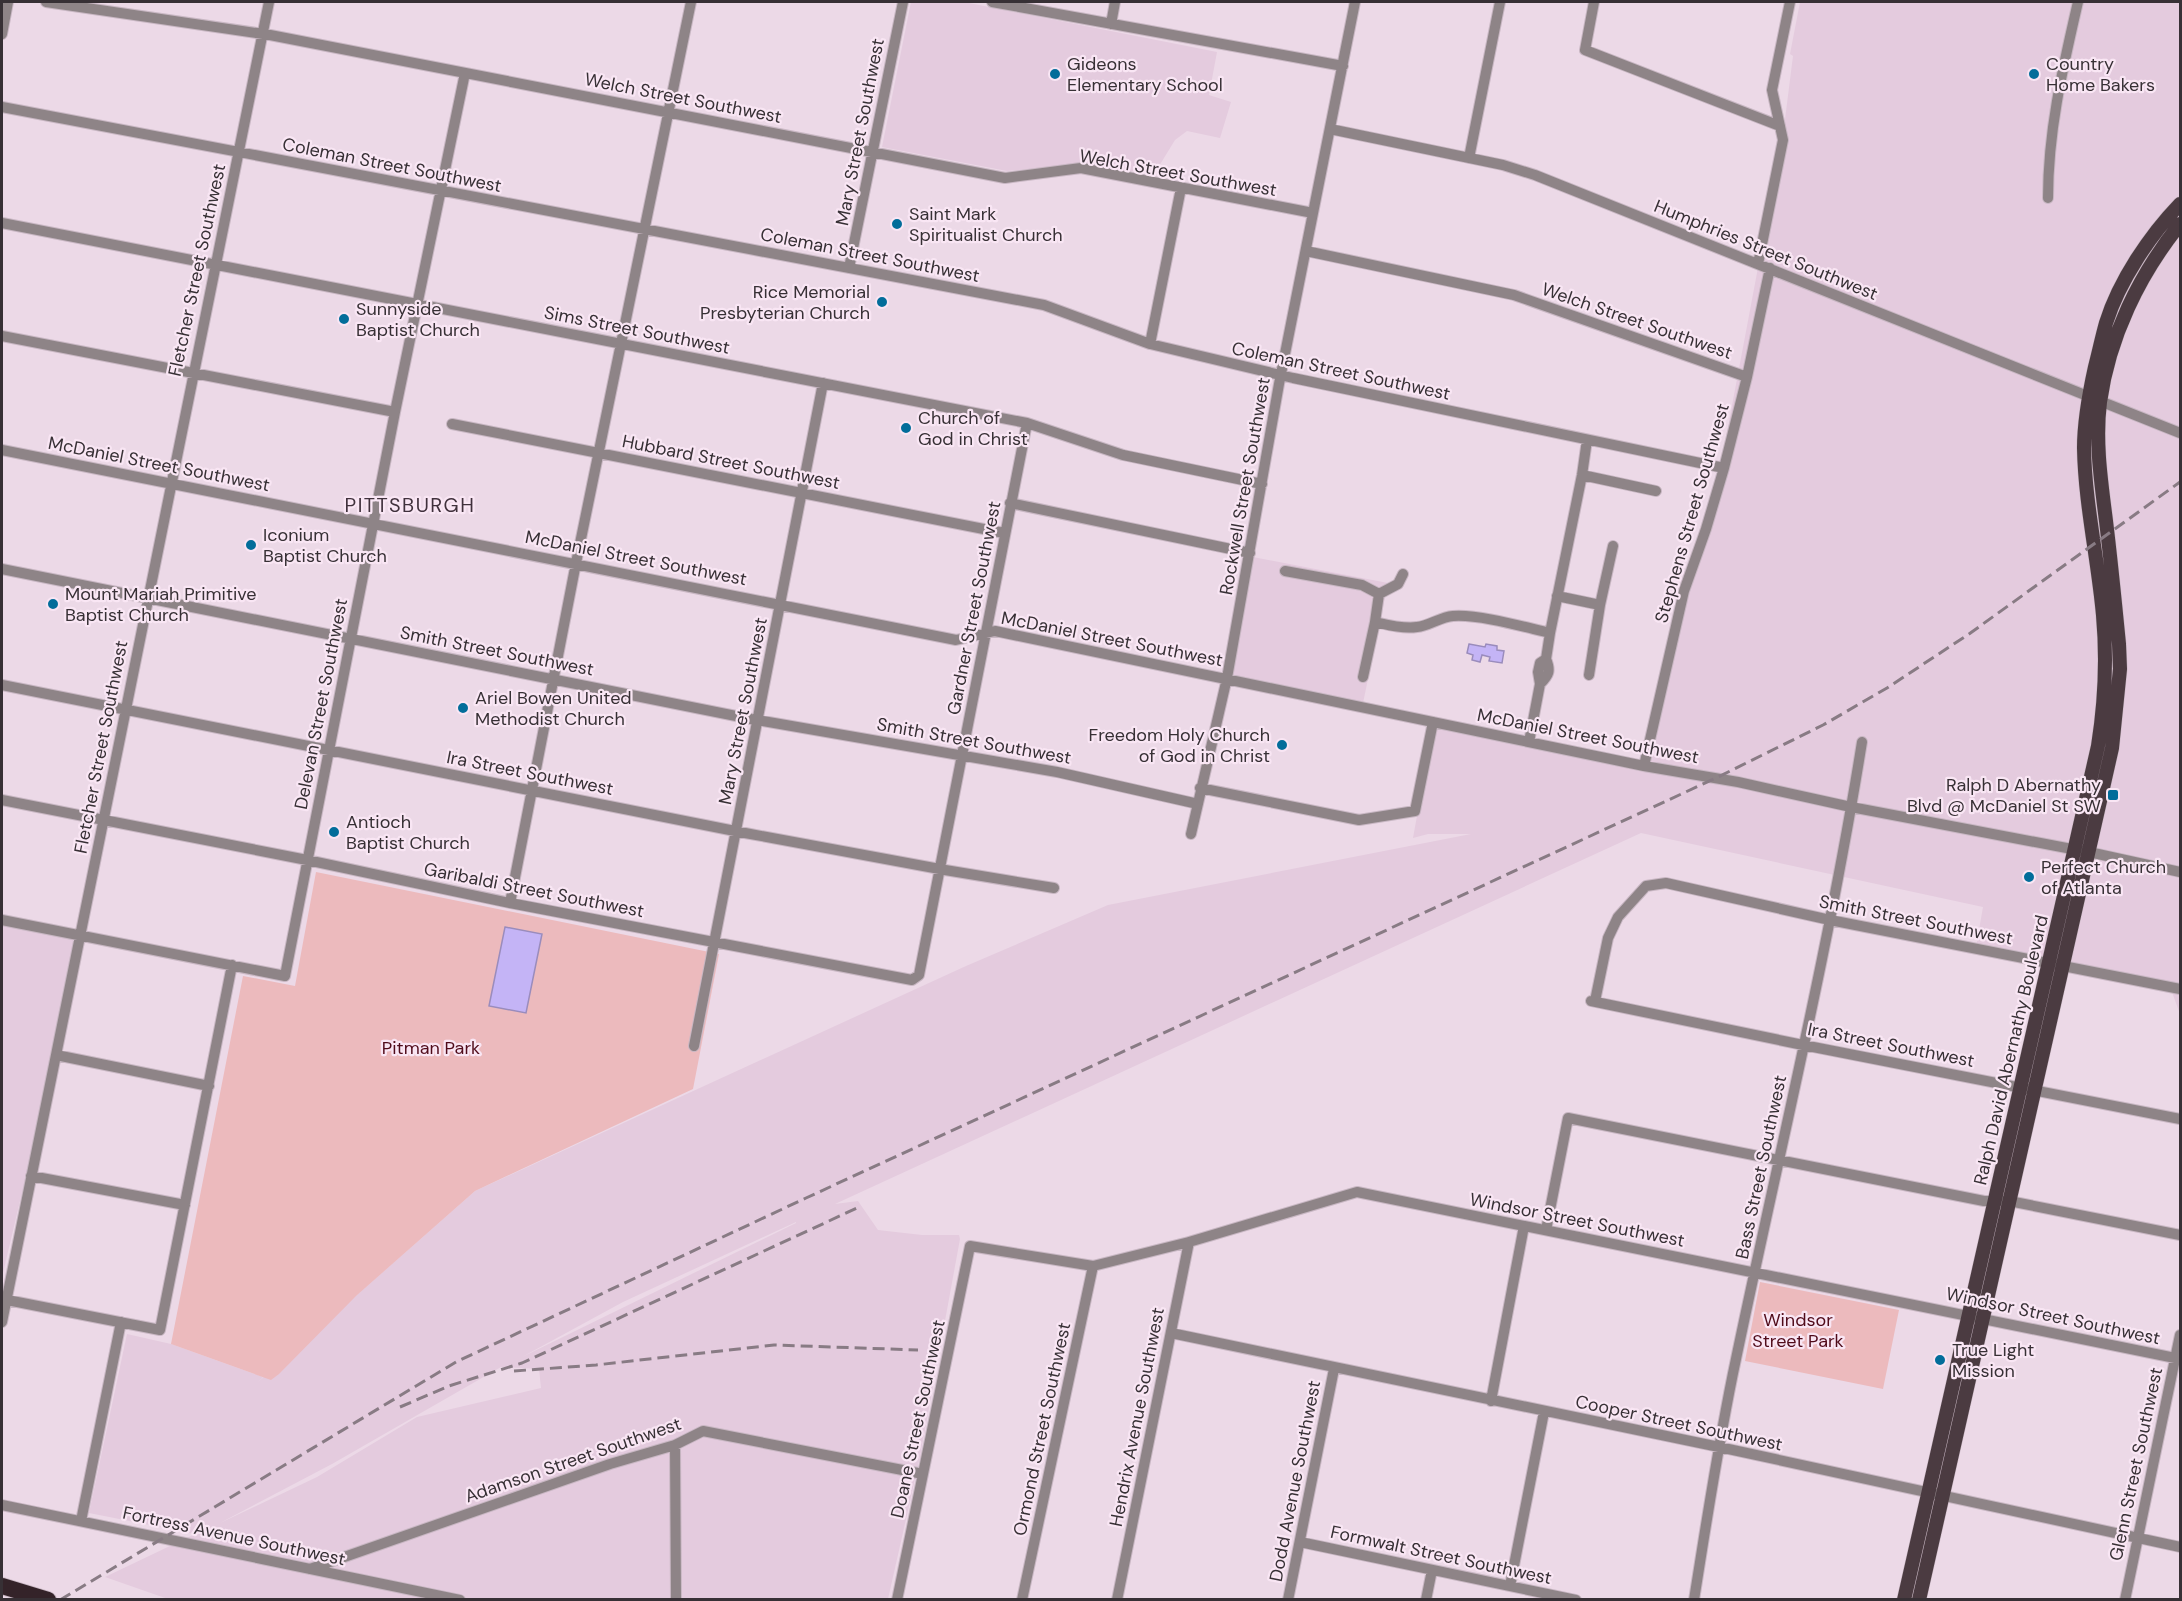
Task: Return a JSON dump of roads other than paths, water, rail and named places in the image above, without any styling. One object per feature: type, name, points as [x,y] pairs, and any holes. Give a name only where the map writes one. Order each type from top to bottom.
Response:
[{"type":"highway","points":[[2,1586],[48,1599]]},
{"type":"main road","name":"Ralph David Abernathy Boulevard","points":[[2094,399],[2107,321],[2126,276],[2167,218],[2181,204]]},
{"type":"main road","name":"Ralph David Abernathy Boulevard","points":[[1904,1599],[1969,1315],[2035,1089],[2063,966],[2097,756],[2105,682],[2103,614],[2085,471],[2085,429],[2123,319],[2153,262],[2181,224]]},
{"type":"main road","name":"Ralph David Abernathy Boulevard","points":[[1919,1599],[1984,1318],[2020,1086],[2048,963],[2082,851]]},
{"type":"street","points":[[2,34],[8,2]]},
{"type":"street","name":"Welch Street Southwest","points":[[46,2],[262,33],[1005,178],[1082,168],[1313,213]]},
{"type":"street","name":"Fletcher Street Southwest","points":[[2,1322],[4,1299],[56,1055],[269,2]]},
{"type":"street","points":[[510,903],[576,563],[691,2]]},
{"type":"street","name":"Mary Street Southwest","points":[[849,268],[903,2]]},
{"type":"street","points":[[992,2],[1343,66]]},
{"type":"street","points":[[1111,24],[1115,2]]},
{"type":"street","name":"Rockwell Street Southwest","points":[[1191,834],[1227,678],[1281,376],[1355,2]]},
{"type":"street","points":[[1469,158],[1500,2]]},
{"type":"street","points":[[1594,2],[1585,50],[1780,126]]},
{"type":"street","points":[[1758,264],[1783,140],[1772,90],[1790,2]]},
{"type":"street","points":[[2048,198],[2048,170],[2055,102],[2078,2]]},
{"type":"street","name":"Delevan Street Southwest","points":[[232,965],[285,976],[395,412],[465,73]]},
{"type":"street","name":"Coleman Street Southwest","points":[[2,107],[1044,305],[1150,344],[1281,376],[1724,468]]},
{"type":"street","name":"Humphries Street Southwest","points":[[1330,129],[1469,158],[1535,175],[2181,433]]},
{"type":"street","points":[[1150,344],[1181,188]]},
{"type":"street","name":"Sims Street Southwest","points":[[2,223],[1027,423],[1124,455],[1262,484]]},
{"type":"street","name":"Welch Street Southwest","points":[[1306,251],[1514,295],[1747,377]]},
{"type":"street","name":"Stephens Street Southwest","points":[[1644,766],[1684,591],[1724,468],[1747,377],[1770,268]]},
{"type":"street","points":[[2,336],[395,412]]},
{"type":"street","name":"Mary Street Southwest","points":[[693,1046],[824,383]]},
{"type":"street","name":"Gardner Street Southwest","points":[[919,975],[1027,423]]},
{"type":"street","name":"Hubbard Street Southwest","points":[[452,424],[1004,533]]},
{"type":"street","points":[[1529,742],[1540,684],[1538,672],[1540,663],[1546,659],[1587,440]]},
{"type":"street","name":"McDaniel Street Southwest","points":[[2,450],[956,640],[995,631],[1644,766],[1738,782],[1851,807],[2181,872]]},
{"type":"street","points":[[1582,475],[1656,491]]},
{"type":"street","points":[[1011,503],[1250,554]]},
{"type":"street","points":[[1589,675],[1600,605],[1613,546]]},
{"type":"street","name":"Smith Street Southwest","points":[[2,569],[759,720],[1057,772],[1198,804]]},
{"type":"street","points":[[1285,571],[1362,585],[1379,594]]},
{"type":"street","points":[[1379,594],[1398,584],[1403,574]]},
{"type":"street","points":[[1363,677],[1379,594]]},
{"type":"street","points":[[1557,596],[1600,605]]},
{"type":"street","points":[[1375,622],[1401,627],[1418,627],[1454,616],[1550,633]]},
{"type":"street","name":"Ira Street Southwest","points":[[2,685],[736,831],[1054,888]]},
{"type":"street","points":[[1200,788],[1359,820],[1415,812],[1433,722]]},
{"type":"street","name":"Bass Street Southwest","points":[[1694,1599],[1719,1448],[1830,920],[1862,741]]},
{"type":"street","name":"Garibaldi Street Southwest","points":[[2,800],[307,860],[510,903],[912,980],[919,975]]},
{"type":"street","name":"Smith Street Southwest","points":[[1593,1001],[1608,938],[1618,917],[1646,886],[1666,883],[1830,920],[2181,989]]},
{"type":"street","points":[[2,920],[232,965],[160,1330],[4,1299]]},
{"type":"street","name":"Ira Street Southwest","points":[[1593,1001],[1803,1045],[2181,1119]]},
{"type":"street","points":[[56,1055],[209,1086]]},
{"type":"street","points":[[1546,1230],[1568,1118],[1779,1161],[2181,1235]]},
{"type":"street","points":[[31,1176],[185,1205]]},
{"type":"street","name":"Windsor Street Southwest","points":[[970,1246],[1093,1266],[1189,1242],[1357,1192],[2178,1358]]},
{"type":"street","points":[[1491,1401],[1524,1226]]},
{"type":"street","name":"Hendrix Avenue Southwest","points":[[1117,1599],[1189,1242]]},
{"type":"street","name":"Doane Street Southwest","points":[[897,1599],[970,1246]]},
{"type":"street","name":"Ormond Street Southwest","points":[[1022,1599],[1093,1266]]},
{"type":"street","points":[[81,1521],[121,1322]]},
{"type":"street","name":"Cooper Street Southwest","points":[[1171,1333],[2181,1547]]},
{"type":"street","name":"Glenn Street Southwest","points":[[2125,1599],[2178,1358],[2181,1335]]},
{"type":"street","name":"Dodd Avenue Southwest","points":[[1288,1599],[1334,1369]]},
{"type":"street","points":[[1510,1586],[1544,1412]]},
{"type":"street","name":"Adamson Street Southwest","points":[[310,1569],[599,1468],[675,1445],[703,1431],[923,1474]]},
{"type":"street","points":[[675,1445],[676,1599]]},
{"type":"street","name":"Fortress Avenue Southwest","points":[[2,1505],[460,1599]]},
{"type":"street","name":"Formwalt Street Southwest","points":[[1300,1542],[1576,1599]]},
{"type":"street","points":[[1426,1599],[1432,1570]]},
{"type":"railway","points":[[60,1600],[456,1362],[1716,778],[1823,725],[1887,688],[1969,634],[2180,482]]},
{"type":"railway","points":[[400,1407],[449,1386],[522,1363],[857,1208]]},
{"type":"railway","points":[[514,1371],[596,1365],[774,1345],[918,1350]]},
{"type":"place","name":"Gideons Elementary School","points":[[1055,74]]},
{"type":"place","name":"Country Home Bakers","points":[[2034,74]]},
{"type":"place","name":"Saint Mark Spiritualist Church","points":[[897,224]]},
{"type":"place","name":"Rice Memorial Presbyterian Church","points":[[882,302]]},
{"type":"place","name":"Sunnyside Baptist Church","points":[[344,319]]},
{"type":"place","name":"Church of God in Christ","points":[[906,428]]},
{"type":"place","name":"Iconium Baptist Church","points":[[251,545]]},
{"type":"place","name":"Mount Mariah Primitive Baptist Church","points":[[53,604]]},
{"type":"place","name":"Ariel Bowen United Methodist Church","points":[[463,708]]},
{"type":"place","name":"Freedom Holy Church of God in Christ","points":[[1282,745]]},
{"type":"place","name":"Ralph D Abernathy Blvd @ McDaniel St SW","points":[[2113,795]]},
{"type":"place","name":"Antioch Baptist Church","points":[[334,832]]},
{"type":"place","name":"Perfect Church of Atlanta","points":[[2029,877]]},
{"type":"place","name":"True Light Mission","points":[[1940,1360]]},
{"type":"district","name":"PITTSBURGH","points":[[410,505]]},
{"type":"park label","name":"Pitman Park","points":[[431,1048]]},
{"type":"park label","name":"Windsor Street Park","points":[[1798,1330]]}]
